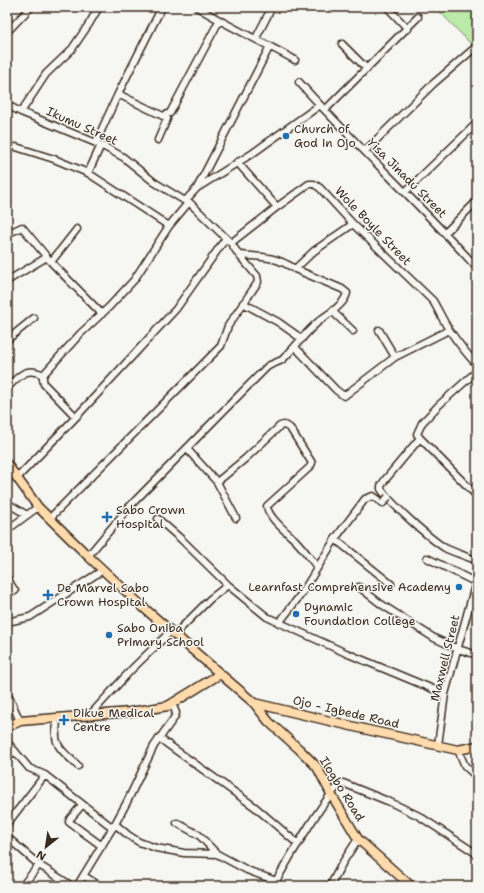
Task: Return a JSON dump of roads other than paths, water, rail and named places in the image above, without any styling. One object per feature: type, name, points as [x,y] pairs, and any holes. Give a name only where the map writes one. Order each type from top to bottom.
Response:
[{"type":"main road","name":"Ojo - Igbede Road","points":[[7,464],[38,507],[88,556],[254,703],[458,750],[477,746]]},
{"type":"main road","points":[[7,726],[20,721],[130,712],[168,706],[220,674]]},
{"type":"main road","name":"Ilogbo Road","points":[[254,703],[269,722],[299,749],[317,768],[358,839],[411,886]]},
{"type":"street","points":[[7,32],[31,7]]},
{"type":"street","points":[[20,112],[46,74],[72,48],[99,7]]},
{"type":"street","points":[[88,173],[98,143],[118,94],[162,7]]},
{"type":"street","points":[[198,7],[219,21],[256,38],[296,60]]},
{"type":"street","points":[[256,38],[272,7]]},
{"type":"street","points":[[387,7],[408,29]]},
{"type":"street","points":[[197,188],[237,162],[254,153],[323,107],[367,68],[408,29],[418,17]]},
{"type":"street","points":[[158,140],[167,119],[167,115],[170,113],[219,21]]},
{"type":"street","points":[[342,44],[367,68]]},
{"type":"street","points":[[76,417],[44,384],[42,379],[43,375],[80,334],[102,314],[134,280],[169,226],[197,188],[270,46]]},
{"type":"street","points":[[365,151],[433,84],[477,46]]},
{"type":"street","name":"Yisa Jinadu Street","points":[[299,82],[477,268]]},
{"type":"street","points":[[118,94],[163,116],[167,115]]},
{"type":"street","name":"Ikumu Street","points":[[7,105],[20,112],[98,143],[122,157],[154,182],[187,201],[232,243],[239,255],[258,279],[258,282],[243,303]]},
{"type":"street","points":[[405,192],[477,123]]},
{"type":"street","points":[[16,147],[54,159],[88,173],[169,226]]},
{"type":"street","points":[[237,162],[277,207]]},
{"type":"street","name":"Wole Boyle Street","points":[[232,243],[277,207],[310,184],[314,184],[320,188],[353,224],[433,301],[448,330],[460,347],[477,365]]},
{"type":"street","points":[[445,233],[477,201]]},
{"type":"street","points":[[295,269],[314,251],[353,224]]},
{"type":"street","points":[[7,234],[22,228],[49,260],[102,314]]},
{"type":"street","points":[[7,281],[49,260],[77,229]]},
{"type":"street","points":[[17,478],[176,309],[226,238]]},
{"type":"street","points":[[88,556],[130,506],[248,386],[266,369],[282,360],[318,322],[346,298],[347,294],[342,289],[295,269],[283,261],[271,258],[239,255]]},
{"type":"street","points":[[50,518],[218,350],[228,326],[243,303],[278,322],[302,339]]},
{"type":"street","points":[[332,311],[353,331]]},
{"type":"street","points":[[7,340],[34,318]]},
{"type":"street","points":[[379,330],[395,357]]},
{"type":"street","points":[[295,347],[336,390],[344,396],[395,357],[448,330]]},
{"type":"street","points":[[7,388],[29,371],[43,375]]},
{"type":"street","points":[[477,372],[439,405],[422,423],[417,434],[477,496]]},
{"type":"street","points":[[217,482],[246,458],[280,426],[284,425],[290,428],[312,463],[310,467],[267,506],[268,510],[278,523],[296,540],[317,567]]},
{"type":"street","points":[[420,438],[385,480],[381,489],[424,531],[446,548],[477,561]]},
{"type":"street","points":[[187,449],[217,482],[236,518]]},
{"type":"street","points":[[278,622],[302,593],[335,539],[365,499],[373,496],[383,503],[389,497]]},
{"type":"street","points":[[7,503],[27,515]]},
{"type":"street","points":[[7,530],[38,507]]},
{"type":"street","points":[[158,519],[181,539],[228,585],[267,617],[346,653],[445,694]]},
{"type":"street","points":[[335,539],[392,584]]},
{"type":"street","points":[[427,558],[476,581]]},
{"type":"street","points":[[7,622],[30,617],[103,570]]},
{"type":"street","points":[[7,578],[15,591]]},
{"type":"street","name":"Maxwell Street","points":[[438,745],[445,694],[476,581]]},
{"type":"street","points":[[90,715],[132,669],[210,599],[228,585]]},
{"type":"street","points":[[359,587],[381,604],[434,638],[458,649],[477,654]]},
{"type":"street","points":[[7,693],[20,721]]},
{"type":"street","points":[[77,886],[114,826],[127,802],[143,766],[159,738],[174,718],[176,713],[174,708],[168,706]]},
{"type":"street","points":[[55,718],[58,724],[56,730],[56,742],[78,766]]},
{"type":"street","points":[[159,738],[255,807],[298,844]]},
{"type":"street","points":[[7,742],[29,768],[45,775],[82,805],[134,839],[156,848],[184,853],[217,854]]},
{"type":"street","points":[[458,750],[465,766],[477,777]]},
{"type":"street","points":[[7,757],[16,751]]},
{"type":"street","points":[[7,824],[45,775]]},
{"type":"street","points":[[177,823],[199,836],[217,854],[275,884],[298,844],[331,794],[340,784],[343,783],[419,816],[477,854]]},
{"type":"street","points":[[82,805],[70,819],[70,822],[102,846]]},
{"type":"street","points":[[7,837],[39,864],[72,886]]},
{"type":"street","points":[[330,886],[358,839]]},
{"type":"street","points":[[22,886],[39,864]]},
{"type":"street","points":[[84,876],[100,886]]},
{"type":"place","name":"Church of God in Ojo","points":[[286,136]]},
{"type":"place","name":"Sabo Crown Hospital","points":[[107,517]]},
{"type":"place","name":"Learnfast Comprehensive Academy","points":[[459,587]]},
{"type":"place","name":"De Marvel Sabo Crown Hospital","points":[[48,595]]},
{"type":"place","name":"Dynamic Foundation College","points":[[296,614]]},
{"type":"place","name":"Sabo Oniba Primary School","points":[[109,635]]},
{"type":"place","name":"Dikue Medical Centre","points":[[64,720]]}]
